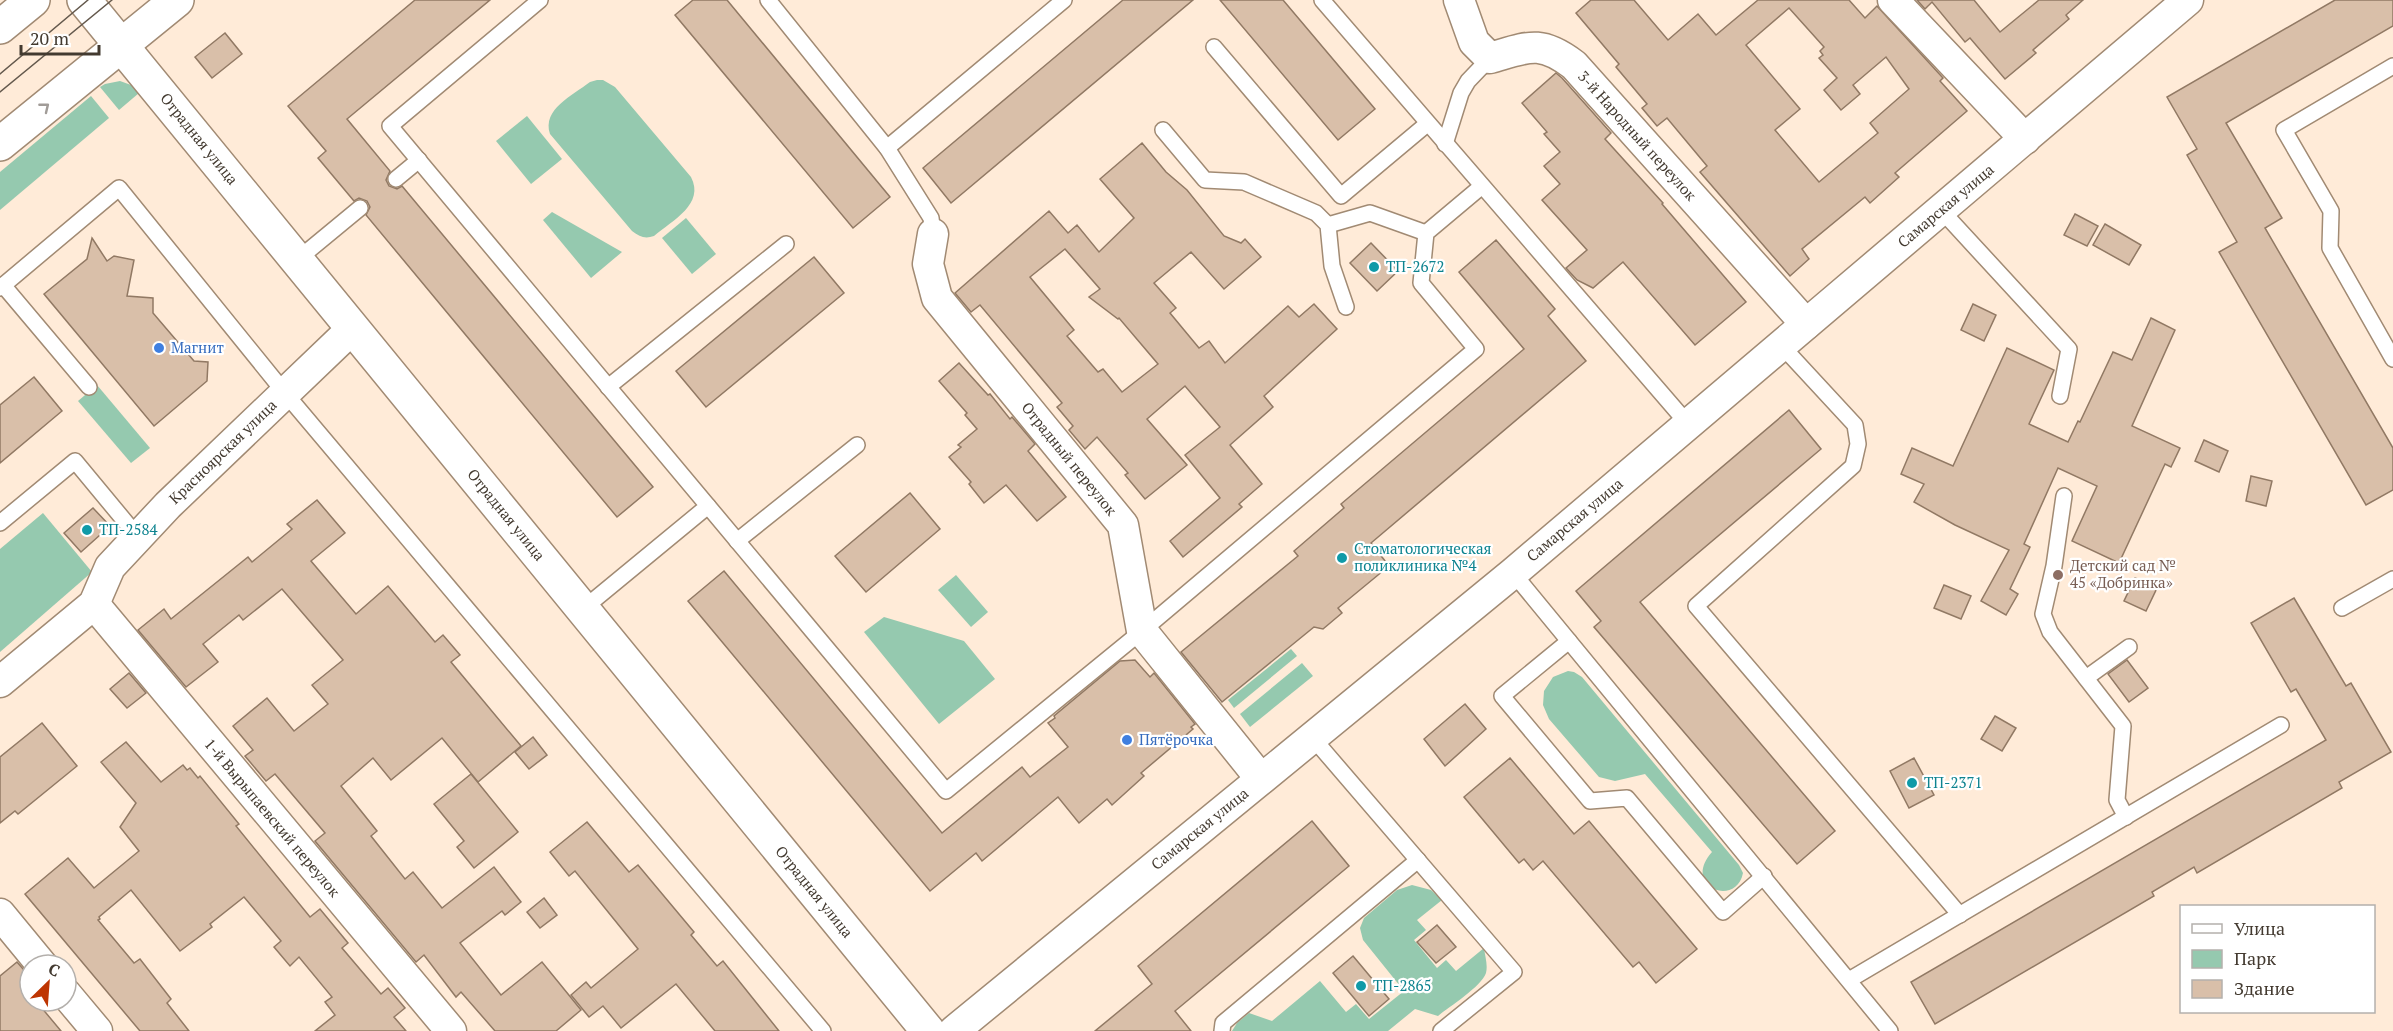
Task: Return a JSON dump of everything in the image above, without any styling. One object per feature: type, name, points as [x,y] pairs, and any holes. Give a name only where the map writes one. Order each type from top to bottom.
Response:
[{"type":"street","points":[[0,27],[33,0]]},
{"type":"street","name":"Отрадная улица","points":[[84,0],[928,1031]]},
{"type":"street","points":[[0,144],[177,0]]},
{"type":"street","points":[[1459,0],[1474,42],[1490,58]]},
{"type":"street","points":[[1893,0],[2025,139]]},
{"type":"street","name":"Самарская улица","points":[[954,1031],[1513,573],[2188,0]]},
{"type":"street","name":"3-й Народный переулок","points":[[1490,58],[1528,47],[1546,48],[1560,54],[1574,65],[1806,324]]},
{"type":"street","name":"Отрадный переулок","points":[[933,234],[928,264],[937,298],[1124,525],[1142,631],[1261,779]]},
{"type":"street","name":"Красноярская улица","points":[[0,682],[94,604],[110,567],[168,505],[353,328]]},
{"type":"street","name":"1-й Вырыпаевский переулок","points":[[94,604],[451,1031]]},
{"type":"street","points":[[0,914],[32,953]]},
{"type":"street","points":[[78,1008],[97,1031]]},
{"type":"lane","points":[[540,0],[390,126],[946,791],[1142,631],[1476,349],[1421,283],[1426,233],[1482,186]]},
{"type":"lane","points":[[768,0],[887,148],[931,218],[933,234]]},
{"type":"lane","points":[[887,148],[1064,0]]},
{"type":"lane","points":[[1322,0],[1688,424]]},
{"type":"lane","points":[[1214,47],[1341,196],[1427,124]]},
{"type":"lane","points":[[1445,144],[1461,93],[1468,81],[1490,58]]},
{"type":"lane","points":[[2393,66],[2284,130],[2331,211],[2330,248],[2393,358]]},
{"type":"lane","points":[[1163,130],[1205,180],[1244,182],[1316,213],[1328,225],[1332,266],[1346,307]]},
{"type":"lane","points":[[396,178],[418,160]]},
{"type":"lane","points":[[88,387],[2,286],[119,188],[285,393],[824,1031]]},
{"type":"lane","points":[[297,260],[360,208]]},
{"type":"lane","points":[[1941,210],[2069,349],[2060,396]]},
{"type":"lane","points":[[1328,225],[1370,213],[1426,233]]},
{"type":"lane","points":[[608,387],[786,244]]},
{"type":"lane","points":[[1781,345],[1855,425],[1858,444],[1853,465],[1696,606],[1960,915]]},
{"type":"lane","points":[[737,541],[857,445]]},
{"type":"lane","points":[[0,523],[75,461],[138,537]]},
{"type":"lane","points":[[2064,496],[2054,566],[2043,614],[2050,632],[2123,726],[2117,800],[2126,817]]},
{"type":"lane","points":[[583,609],[708,506]]},
{"type":"lane","points":[[1513,573],[1849,981],[1881,1028]]},
{"type":"lane","points":[[2342,608],[2393,579]]},
{"type":"lane","points":[[1569,641],[1502,696],[1590,801],[1627,798],[1723,912],[1764,876]]},
{"type":"lane","points":[[2086,678],[2129,647]]},
{"type":"lane","points":[[1849,981],[2281,725]]},
{"type":"lane","points":[[1312,737],[1514,972],[1441,1031]]},
{"type":"lane","points":[[1222,1031],[1223,1023],[1418,861]]},
{"type":"green space","points":[[603,80],[615,87],[691,177],[694,195],[685,211],[654,236],[643,237],[632,231],[550,134],[550,117],[554,110],[590,82]]},
{"type":"green space","points":[[120,81],[131,85],[139,93],[119,110],[100,87]]},
{"type":"green space","points":[[91,96],[109,118],[0,210],[0,172]]},
{"type":"green space","points":[[527,116],[562,159],[531,184],[496,141]]},
{"type":"green space","points":[[552,212],[622,252],[591,278],[543,220]]},
{"type":"green space","points":[[686,218],[716,254],[692,274],[662,238]]},
{"type":"green space","points":[[97,385],[150,448],[131,463],[78,401]]},
{"type":"green space","points":[[43,513],[92,572],[0,652],[0,549]]},
{"type":"green space","points":[[956,575],[988,612],[971,627],[938,590]]},
{"type":"green space","points":[[884,617],[964,641],[995,679],[939,724],[864,632]]},
{"type":"green space","points":[[1291,649],[1297,656],[1234,708],[1228,700]]},
{"type":"green space","points":[[1302,663],[1313,676],[1250,727],[1240,714]]},
{"type":"green space","points":[[1568,671],[1582,677],[1739,865],[1743,873],[1738,884],[1722,891],[1713,889],[1706,883],[1703,875],[1704,864],[1712,852],[1645,774],[1615,781],[1599,777],[1549,719],[1543,705],[1544,691],[1553,677]]},
{"type":"green space","points":[[1412,885],[1431,890],[1442,900],[1417,920],[1426,930],[1414,940],[1437,968],[1446,960],[1456,971],[1484,948],[1486,973],[1465,996],[1438,1016],[1415,1009],[1388,1031],[1232,1031],[1237,1023],[1249,1013],[1272,1021],[1320,981],[1346,1012],[1356,1004],[1369,1019],[1404,991],[1363,940],[1360,928],[1364,918],[1397,890]]},
{"type":"building","points":[[415,0],[490,0],[347,119],[390,171],[386,180],[389,186],[397,189],[402,186],[653,487],[617,517],[366,215],[370,207],[367,201],[359,198],[354,201],[318,158],[326,151],[288,106]]},
{"type":"building","points":[[693,0],[727,0],[890,197],[853,228],[675,15]]},
{"type":"building","points":[[1123,0],[1193,0],[951,203],[923,168]]},
{"type":"building","points":[[1220,0],[1283,0],[1375,109],[1338,140]]},
{"type":"building","points":[[1591,0],[1634,0],[1668,40],[1698,14],[1716,35],[1758,0],[1849,0],[1865,18],[1877,6],[1943,78],[1940,81],[1967,111],[1895,173],[1899,177],[1870,203],[1865,197],[1802,249],[1809,259],[1790,276],[1700,172],[1707,166],[1667,118],[1657,126],[1642,108],[1647,104],[1616,67],[1619,64],[1576,13]],"holes":[[[1789,8],[1824,47],[1820,51],[1823,55],[1819,58],[1837,78],[1824,90],[1841,110],[1860,94],[1853,85],[1886,57],[1909,89],[1870,123],[1878,133],[1819,182],[1775,130],[1800,109],[1746,45]]]},
{"type":"building","points":[[1917,0],[1974,0],[2000,32],[2039,0],[2083,0],[2066,15],[2069,19],[2033,50],[2036,53],[2005,79],[1970,38],[1965,42],[1932,2],[1925,9]]},
{"type":"building","points":[[2335,0],[2393,0],[2393,26],[2226,123],[2282,218],[2265,228],[2393,448],[2393,490],[2366,505],[2219,252],[2237,242],[2187,155],[2197,149],[2167,97]]},
{"type":"building","points":[[225,33],[242,54],[212,78],[195,57]]},
{"type":"building","points":[[1556,73],[1611,133],[1605,139],[1663,203],[1746,302],[1695,345],[1623,262],[1593,288],[1577,280],[1566,268],[1587,250],[1542,200],[1560,184],[1544,166],[1560,152],[1544,134],[1547,132],[1522,103]]},
{"type":"building","points":[[1142,143],[1166,172],[1187,190],[1224,236],[1241,243],[1245,239],[1261,257],[1224,289],[1191,252],[1154,283],[1176,308],[1170,313],[1199,348],[1209,341],[1225,363],[1288,306],[1299,317],[1314,304],[1337,329],[1264,396],[1273,407],[1230,445],[1262,484],[1239,504],[1242,507],[1183,557],[1170,541],[1220,498],[1185,455],[1220,427],[1185,386],[1147,419],[1187,465],[1145,499],[1125,475],[1128,473],[1097,437],[1085,449],[1069,430],[1073,426],[1057,407],[1062,403],[980,305],[971,312],[955,293],[1049,211],[1068,233],[1077,225],[1099,252],[1134,218],[1100,179]],"holes":[[[1065,249],[1100,289],[1089,297],[1119,318],[1158,364],[1122,392],[1103,369],[1098,372],[1067,336],[1074,330],[1030,277]]]},
{"type":"building","points":[[2075,214],[2098,226],[2087,246],[2064,235]]},
{"type":"building","points":[[2105,224],[2141,245],[2129,265],[2093,245]]},
{"type":"building","points":[[92,238],[107,261],[114,256],[134,260],[127,296],[153,298],[153,313],[194,361],[208,362],[207,381],[154,426],[44,294],[87,259]]},
{"type":"building","points":[[1496,240],[1555,309],[1548,316],[1586,361],[1371,543],[1389,566],[1338,608],[1342,613],[1323,629],[1314,627],[1222,702],[1181,652],[1298,556],[1294,551],[1344,508],[1341,504],[1524,349],[1459,272]]},
{"type":"building","name":"ТП-2672","points":[[1371,243],[1398,271],[1377,291],[1350,263]]},
{"type":"building","points":[[814,257],[844,293],[706,407],[676,371]]},
{"type":"building","points":[[1973,304],[1996,315],[1984,341],[1961,330]]},
{"type":"building","points":[[2151,318],[2175,330],[2132,426],[2180,448],[2171,467],[2165,464],[2119,563],[2072,541],[2097,486],[2058,468],[2024,544],[2030,547],[2010,589],[2018,594],[2006,615],[1981,601],[2009,550],[1955,525],[1914,502],[1924,484],[1901,474],[1912,448],[1953,466],[2007,348],[2054,370],[2029,424],[2068,442],[2113,352],[2132,360]]},
{"type":"building","points":[[959,363],[1035,444],[1028,451],[1066,497],[1037,521],[1006,485],[984,503],[969,484],[971,482],[949,457],[961,447],[958,445],[977,429],[965,415],[967,413],[939,381]]},
{"type":"building","points":[[34,377],[62,411],[0,463],[0,405]]},
{"type":"building","points":[[1789,410],[1821,449],[1640,602],[1835,831],[1797,864],[1594,627],[1601,621],[1576,591]]},
{"type":"building","points":[[2204,440],[2228,451],[2219,472],[2195,461]]},
{"type":"building","points":[[2251,476],[2272,481],[2266,506],[2246,501]]},
{"type":"building","points":[[910,493],[940,529],[866,592],[835,556]]},
{"type":"building","points":[[317,500],[345,533],[311,561],[356,614],[388,586],[435,642],[443,635],[460,655],[451,662],[521,746],[478,782],[442,738],[391,780],[373,758],[341,786],[377,831],[371,836],[405,879],[413,872],[442,908],[494,867],[521,902],[505,915],[502,911],[460,943],[501,995],[542,962],[581,1010],[556,1031],[495,1031],[461,992],[456,997],[424,955],[416,962],[315,841],[325,833],[275,774],[266,781],[245,756],[253,750],[233,726],[267,698],[294,731],[328,704],[312,685],[343,660],[282,589],[243,620],[239,615],[203,644],[218,662],[186,687],[138,630],[164,609],[171,619],[248,557],[252,562],[292,529],[287,524]]},
{"type":"building","name":"ТП-2584","points":[[93,508],[110,526],[81,552],[64,533]]},
{"type":"building","points":[[724,571],[942,833],[1022,767],[1030,777],[1068,747],[1048,723],[1120,661],[1135,660],[1150,677],[1154,673],[1195,724],[1191,727],[1193,729],[1141,773],[1144,776],[1112,805],[1107,799],[1079,823],[1058,797],[982,861],[976,853],[930,891],[688,601]]},
{"type":"building","points":[[2135,578],[2157,588],[2146,611],[2124,601]]},
{"type":"building","points":[[1944,585],[1971,596],[1961,619],[1934,608]]},
{"type":"building","points":[[2294,598],[2346,686],[2351,683],[2391,752],[2339,782],[2342,788],[2197,873],[2194,867],[2152,892],[2154,896],[1935,1024],[1911,982],[2326,740],[2296,689],[2291,692],[2251,623]]},
{"type":"building","points":[[2127,660],[2148,688],[2129,702],[2108,674]]},
{"type":"building","points":[[129,673],[146,693],[127,708],[110,689]]},
{"type":"building","points":[[1465,704],[1486,729],[1445,766],[1424,739]]},
{"type":"building","points":[[1995,716],[2016,728],[2002,751],[1981,739]]},
{"type":"building","points":[[42,723],[77,766],[18,814],[15,811],[0,823],[0,757]]},
{"type":"building","points":[[533,737],[547,755],[529,769],[515,752]]},
{"type":"building","points":[[126,742],[161,782],[183,765],[187,770],[190,768],[198,778],[200,776],[239,824],[236,826],[310,917],[320,909],[348,943],[342,948],[381,994],[388,988],[405,1008],[394,1017],[406,1031],[315,1031],[335,1015],[325,1002],[332,997],[299,957],[290,966],[274,947],[281,941],[244,897],[210,924],[212,927],[180,951],[131,890],[98,920],[134,963],[140,959],[171,999],[167,1003],[189,1031],[140,1031],[78,957],[78,953],[75,953],[25,894],[68,858],[94,888],[139,851],[120,827],[136,803],[101,762]]},
{"type":"building","points":[[1510,758],[1574,834],[1589,821],[1697,949],[1656,983],[1639,962],[1633,967],[1543,861],[1533,870],[1524,859],[1519,863],[1464,797]]},
{"type":"building","name":"ТП-2371","points":[[1914,758],[1934,795],[1909,808],[1890,771]]},
{"type":"building","points":[[471,774],[518,832],[474,868],[457,847],[464,841],[434,804]]},
{"type":"building","points":[[1312,821],[1349,866],[1175,1011],[1191,1031],[1095,1031],[1152,984],[1138,966]]},
{"type":"building","points":[[587,822],[629,872],[638,865],[694,932],[691,935],[717,966],[723,961],[779,1031],[715,1031],[676,984],[621,1028],[603,1006],[589,1017],[571,995],[586,982],[591,988],[638,949],[575,871],[569,876],[550,852]]},
{"type":"building","points":[[544,898],[557,915],[540,928],[527,912]]},
{"type":"building","points":[[1437,925],[1456,947],[1436,963],[1417,942]]},
{"type":"building","name":"ТП-2865","points":[[1353,956],[1389,999],[1369,1016],[1333,973]]},
{"type":"building","points":[[17,962],[18,1013],[46,1013],[61,1031],[0,1031],[0,976]]},
{"type":"tram line","points":[[0,74],[88,0]]},
{"type":"tram line","points":[[0,92],[112,0]]},
{"type":"place","name":"ТП-2672","points":[[1374,267]]},
{"type":"place","name":"Магнит","points":[[159,348]]},
{"type":"place","name":"ТП-2584","points":[[87,530]]},
{"type":"place","name":"Стоматологическая поликлиника №4","points":[[1342,558]]},
{"type":"place","name":"Детский сад № 45 «Добринка»","points":[[2058,575]]},
{"type":"place","name":"Пятёрочка","points":[[1127,740]]},
{"type":"place","name":"ТП-2371","points":[[1912,783]]},
{"type":"place","name":"ТП-2865","points":[[1361,986]]}]
